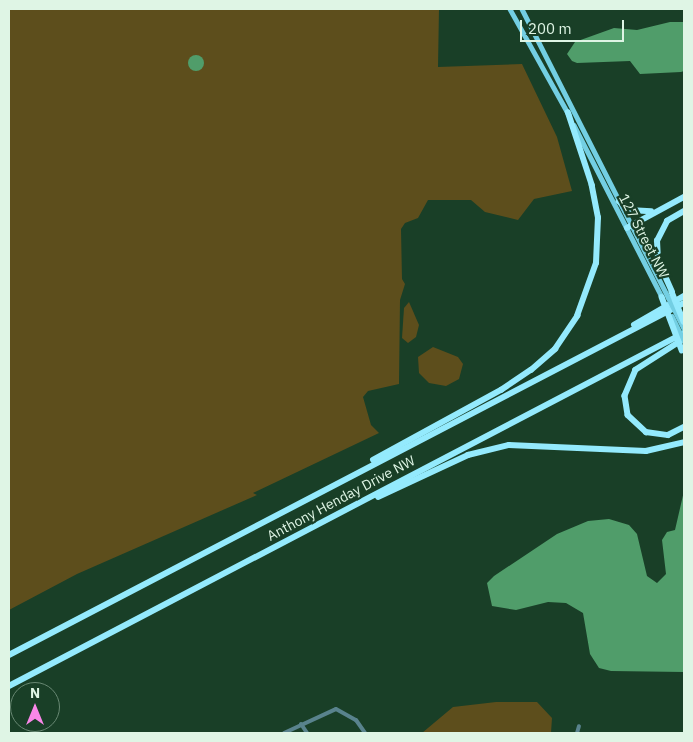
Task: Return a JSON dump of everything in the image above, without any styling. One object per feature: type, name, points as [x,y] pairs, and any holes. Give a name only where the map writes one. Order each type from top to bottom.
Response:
[{"type":"highway","points":[[329,487],[501,390],[542,360],[570,328],[584,303],[596,263],[598,227],[592,186],[568,113]]},
{"type":"highway","points":[[629,226],[655,211],[684,198]]},
{"type":"highway","points":[[619,201],[633,211],[655,211]]},
{"type":"highway","points":[[683,352],[658,260],[657,241],[667,221],[684,211]]},
{"type":"highway","points":[[667,295],[684,322]]},
{"type":"highway","points":[[583,356],[684,296]]},
{"type":"highway","name":"Anthony Henday Drive NW","points":[[9,655],[684,303]]},
{"type":"highway","name":"Anthony Henday Drive NW","points":[[9,686],[684,331]]},
{"type":"highway","points":[[684,340],[636,370],[625,396],[631,420],[646,432],[668,435],[684,427]]},
{"type":"highway","points":[[335,515],[468,455],[493,448],[526,444],[646,451],[684,442]]},
{"type":"main road","name":"127 Street NW","points":[[510,9],[667,295],[684,331]]},
{"type":"main road","name":"127 Street NW","points":[[522,9],[619,201],[629,226]]},
{"type":"main road","name":"127 Street NW","points":[[667,295],[684,340]]},
{"type":"street","points":[[284,733],[328,710],[341,710],[360,723],[365,733]]},
{"type":"street","points":[[302,724],[306,733]]},
{"type":"street","points":[[577,733],[579,726]]},
{"type":"shaded area","points":[[9,9],[439,9],[438,67],[522,64],[557,137],[572,191],[534,199],[518,220],[485,212],[471,200],[428,200],[418,218],[405,223],[401,229],[402,279],[405,284],[400,300],[399,384],[368,391],[363,397],[371,425],[379,433],[253,493],[257,495],[77,574],[9,610]]},
{"type":"shaded area","points":[[670,22],[684,22],[684,71],[681,72],[640,74],[630,61],[577,63],[572,61],[567,54],[575,42],[614,28],[637,30]]},
{"type":"shaded area","points":[[196,55],[204,63],[196,71],[188,63]]},
{"type":"shaded area","points":[[409,302],[419,325],[416,337],[408,343],[402,338],[404,308]]},
{"type":"shaded area","points":[[433,347],[458,357],[463,364],[459,379],[446,386],[429,383],[419,373],[418,357]]},
{"type":"shaded area","points":[[684,491],[684,672],[611,671],[599,668],[590,654],[583,613],[566,603],[548,602],[516,610],[492,606],[487,583],[494,576],[557,534],[588,521],[609,519],[629,525],[637,534],[647,576],[657,583],[666,574],[662,540],[667,532],[675,530]]},
{"type":"shaded area","points":[[496,702],[537,702],[552,718],[551,733],[422,733],[453,707]]}]
